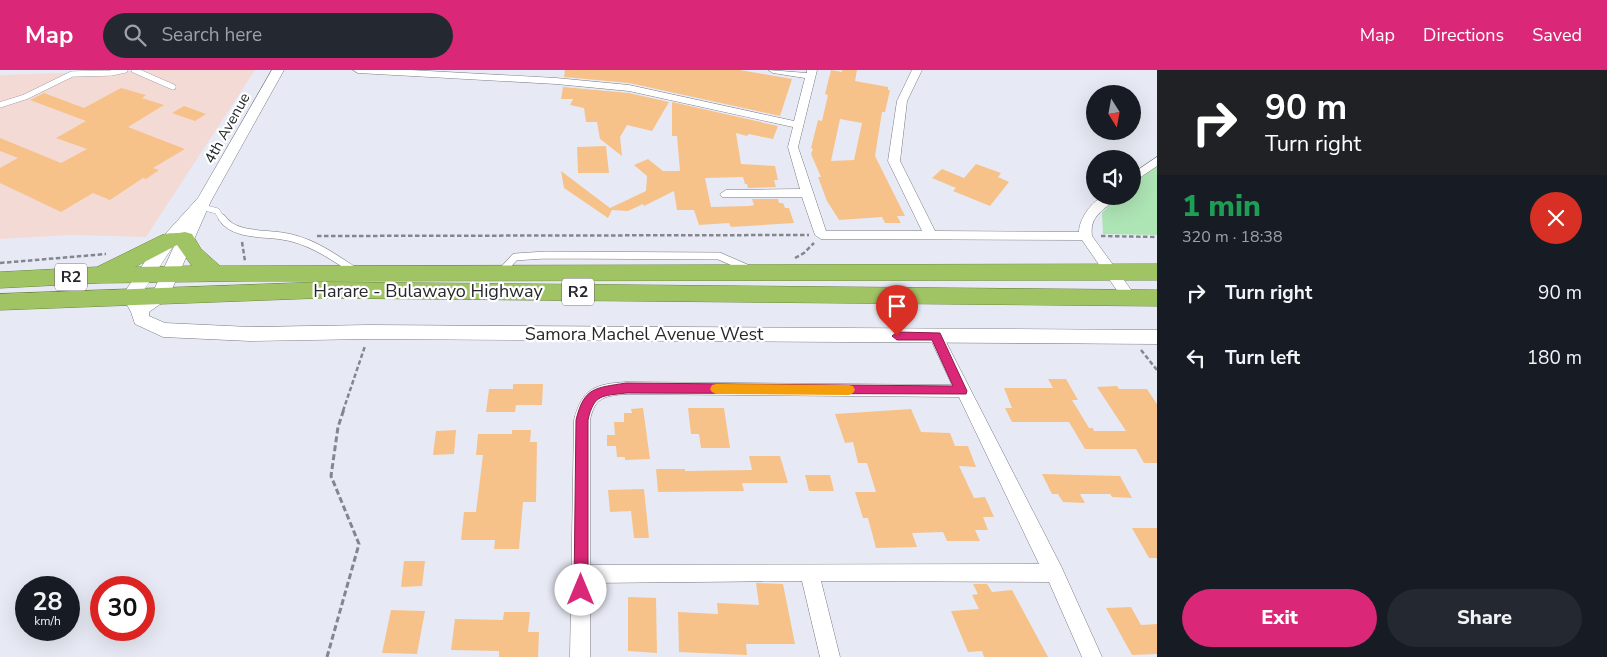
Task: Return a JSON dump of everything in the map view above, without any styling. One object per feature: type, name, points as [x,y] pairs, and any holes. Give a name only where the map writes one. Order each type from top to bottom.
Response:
[{"type":"highway","points":[[99,275],[177,240],[196,259],[216,274]]},
{"type":"highway","name":"Harare - Bulawayo Highway","points":[[0,280],[99,275],[357,272],[1157,272]]},
{"type":"highway","name":"Harare - Bulawayo Highway","points":[[0,302],[136,304],[160,296],[322,290],[1157,298]]},
{"type":"street","name":"4th Avenue","points":[[136,304],[142,275],[177,240],[203,204],[278,70]]},
{"type":"street","points":[[358,70],[556,81],[629,88],[800,125]]},
{"type":"street","points":[[556,81],[560,70]]},
{"type":"street","points":[[773,70],[811,73],[794,153],[821,235],[1086,236]]},
{"type":"street","points":[[917,70],[902,100],[894,161],[931,236]]},
{"type":"street","points":[[1141,173],[1157,160]]},
{"type":"street","points":[[726,194],[806,193]]},
{"type":"street","points":[[1101,205],[1090,214],[1084,228],[1086,236],[1130,298]]},
{"type":"street","points":[[160,296],[171,274],[177,240]]},
{"type":"street","name":"Samora Machel Avenue West","points":[[136,304],[141,319],[163,330],[250,334],[369,332],[1157,337]]},
{"type":"street","points":[[936,336],[1054,573],[1092,657]]},
{"type":"street","points":[[580,657],[582,420],[590,397],[598,392],[626,388],[962,391]]},
{"type":"street","points":[[581,574],[809,572],[1054,573]]},
{"type":"street","points":[[809,572],[830,657]]},
{"type":"lane","points":[[0,105],[25,97],[72,74],[111,73],[125,70]]},
{"type":"lane","points":[[134,70],[173,87]]},
{"type":"lane","points":[[203,204],[217,211],[225,223],[241,231],[285,236],[313,244],[357,272]]},
{"type":"path","points":[[315,236],[821,235]]},
{"type":"path","points":[[790,260],[804,253],[821,235]]},
{"type":"path","points":[[1086,236],[1157,237]]},
{"type":"path","points":[[0,263],[113,253]]},
{"type":"path","points":[[327,657],[359,544],[331,476],[338,427],[369,332]]},
{"type":"path","points":[[1131,336],[1157,370]]},
{"type":"shaded area","points":[[154,70],[255,70],[146,237],[73,235],[0,239],[0,75]]},
{"type":"green space","points":[[1157,156],[1157,235],[1103,234],[1102,213],[1110,205],[1141,205],[1141,173]]},
{"type":"building","points":[[565,70],[740,70],[792,79],[780,116],[629,83],[564,77]]},
{"type":"building","points":[[831,70],[842,72],[842,70],[857,70],[855,81],[888,87],[888,90],[890,90],[885,112],[882,112],[875,156],[905,216],[897,216],[901,223],[885,223],[882,217],[839,220],[827,201],[818,177],[821,177],[811,154],[818,120],[822,121],[828,95],[825,94]],"holes":[[[840,119],[862,123],[854,160],[831,161]]]},
{"type":"building","points":[[563,87],[629,93],[669,102],[652,131],[627,125],[620,137],[622,156],[600,139],[597,122],[586,122],[584,108],[570,105],[573,99],[561,99]]},
{"type":"building","points":[[121,88],[146,95],[142,98],[164,105],[128,127],[185,149],[153,168],[159,170],[146,179],[143,178],[110,200],[93,193],[61,212],[0,183],[0,168],[18,158],[0,151],[0,138],[61,163],[87,149],[56,138],[86,121],[30,100],[44,93],[84,108]]},
{"type":"building","points":[[672,102],[778,126],[773,139],[736,133],[741,164],[775,166],[778,180],[774,180],[776,187],[748,188],[743,177],[705,178],[711,207],[749,206],[754,205],[752,199],[778,199],[779,203],[783,203],[785,208],[789,208],[794,223],[731,227],[729,223],[699,225],[694,210],[677,210],[674,191],[644,206],[643,204],[628,211],[612,210],[608,218],[564,188],[561,171],[610,208],[646,191],[647,176],[634,165],[648,159],[663,171],[680,171],[677,136],[672,136]]},
{"type":"building","points":[[184,106],[206,114],[195,121],[172,113]]},
{"type":"building","points":[[606,146],[609,173],[578,173],[577,147]]},
{"type":"building","points":[[976,164],[1001,173],[998,177],[1009,182],[990,206],[953,191],[956,188],[932,178],[942,169],[964,178]]},
{"type":"building","points":[[1048,379],[1066,379],[1078,400],[1072,400],[1089,428],[1093,428],[1094,431],[1126,431],[1097,387],[1117,386],[1119,389],[1147,389],[1157,404],[1157,463],[1144,463],[1136,449],[1085,449],[1069,422],[1012,422],[1005,408],[1012,408],[1004,388],[1053,388]]},
{"type":"building","points":[[513,384],[543,384],[542,405],[516,405],[515,412],[486,412],[489,389],[513,389]]},
{"type":"building","points":[[643,408],[650,459],[625,460],[625,457],[617,457],[616,446],[607,446],[607,435],[615,435],[614,422],[624,422],[624,413],[632,413],[631,409]]},
{"type":"building","points":[[688,408],[724,408],[730,448],[701,448],[699,434],[691,434]]},
{"type":"building","points":[[911,409],[921,432],[950,433],[955,446],[968,446],[976,467],[959,466],[974,498],[985,497],[994,517],[983,517],[988,530],[975,530],[980,541],[947,541],[943,532],[912,533],[917,547],[876,548],[868,518],[863,518],[855,492],[876,492],[867,463],[858,463],[853,442],[845,443],[835,414]]},
{"type":"building","points":[[456,430],[454,454],[433,455],[436,431]]},
{"type":"building","points":[[512,430],[531,430],[530,442],[537,442],[536,502],[523,502],[519,549],[494,549],[495,540],[461,540],[464,512],[476,512],[483,455],[476,455],[478,434],[512,434]]},
{"type":"building","points":[[749,456],[780,456],[788,483],[742,483],[744,491],[658,492],[656,469],[685,469],[685,471],[752,470]]},
{"type":"building","points":[[1042,474],[1120,476],[1132,498],[1112,497],[1110,494],[1080,494],[1085,503],[1063,502],[1058,494],[1052,494]]},
{"type":"building","points":[[805,475],[830,475],[834,491],[809,491]]},
{"type":"building","points":[[644,489],[649,538],[634,538],[631,511],[610,512],[608,490]]},
{"type":"building","points":[[1132,528],[1157,528],[1157,558],[1149,558]]},
{"type":"building","points":[[404,561],[425,561],[422,586],[401,587]]},
{"type":"building","points":[[756,583],[783,584],[795,644],[746,644],[747,655],[679,652],[678,612],[718,614],[717,603],[759,605]]},
{"type":"building","points":[[973,584],[987,584],[992,592],[1012,590],[1048,657],[984,657],[982,651],[968,652],[951,611],[979,609],[972,595],[978,594]]},
{"type":"building","points":[[628,597],[656,598],[657,653],[628,651]]},
{"type":"building","points":[[1131,607],[1141,625],[1157,624],[1157,654],[1132,655],[1106,608]]},
{"type":"building","points":[[391,610],[425,611],[417,654],[382,653]]},
{"type":"building","points":[[504,612],[530,612],[528,632],[539,632],[538,657],[499,657],[499,651],[451,650],[455,619],[503,620]]},
{"type":"slow traffic","points":[[716,389],[849,390]]},
{"type":"route","points":[[581,590],[582,420],[583,411],[590,397],[598,392],[626,388],[962,391],[936,336],[897,336]]}]
